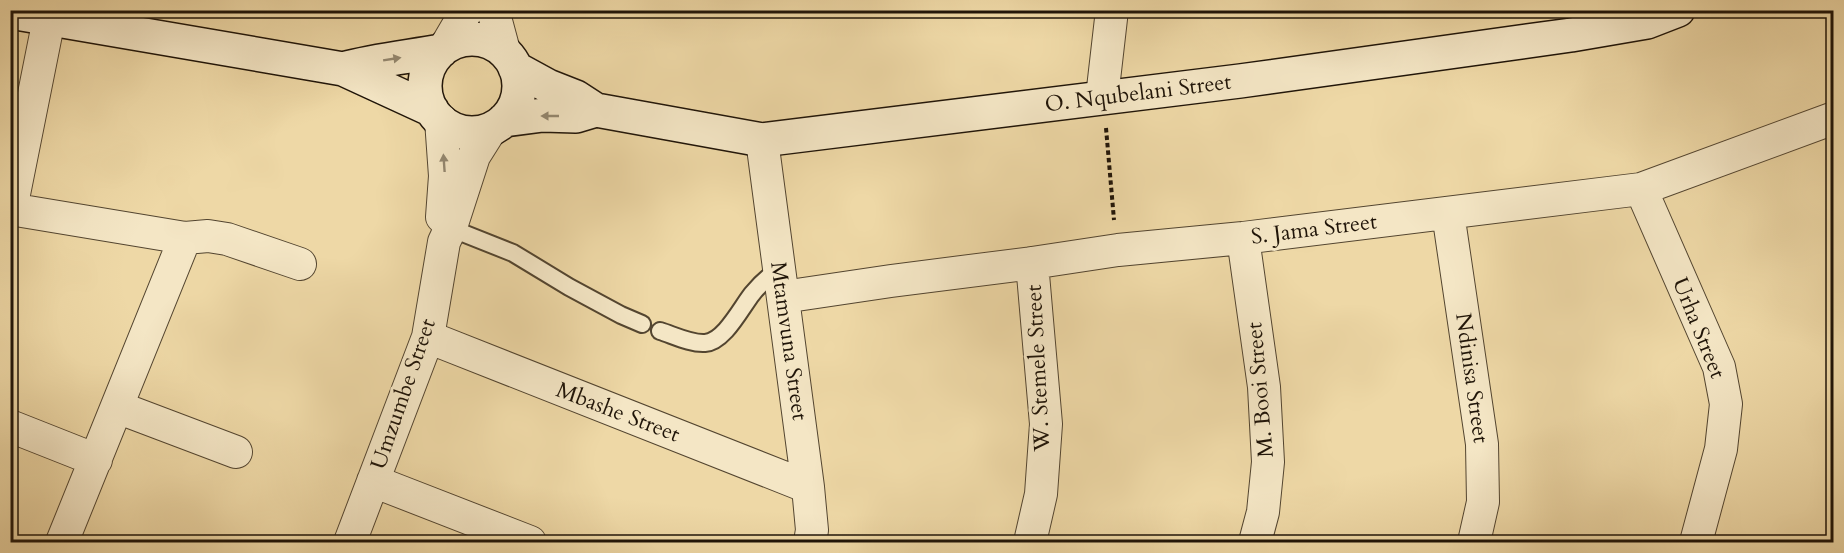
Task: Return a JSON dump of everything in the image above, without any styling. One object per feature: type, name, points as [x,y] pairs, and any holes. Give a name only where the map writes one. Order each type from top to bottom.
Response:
[{"type":"street","points":[[343,69],[368,62],[385,61],[444,49],[467,10]]},
{"type":"street","points":[[492,10],[509,59],[519,78],[519,93],[514,108],[497,125],[476,133],[460,131],[446,125],[427,101],[425,85],[427,70],[435,57],[460,40],[476,38],[491,42],[509,59]]},
{"type":"street","points":[[1104,110],[1112,10]]},
{"type":"street","name":"O. Nqubelani Street","points":[[509,59],[548,86],[576,97],[596,110],[762,140],[1104,110],[1240,81],[1571,35],[1647,22],[1678,10]]},
{"type":"street","points":[[10,12],[343,69],[436,115]]},
{"type":"street","points":[[49,19],[11,209],[185,238],[208,236],[227,239],[300,264]]},
{"type":"street","name":"O. Nqubelani Street","points":[[497,125],[543,115],[576,116],[596,110]]},
{"type":"street","name":"Umzumbe Street","points":[[350,543],[428,337],[445,231],[445,176],[436,115]]},
{"type":"street","name":"S. Jama Street","points":[[781,283],[891,280],[1118,250],[1243,238],[1641,189],[1833,118]]},
{"type":"street","name":"Umzumbe Street","points":[[445,231],[474,156],[497,125]]},
{"type":"street","name":"Mtamvuna Street","points":[[762,140],[808,487],[812,530],[810,543]]},
{"type":"street","name":"Urha Street","points":[[1641,189],[1719,367],[1726,404],[1721,449],[1696,543]]},
{"type":"street","name":"Ndinisa Street","points":[[1448,213],[1482,444],[1482,502],[1474,543]]},
{"type":"street","points":[[62,543],[185,238]]},
{"type":"street","name":"M. Booi Street","points":[[1243,238],[1264,387],[1268,462],[1263,512],[1255,543]]},
{"type":"street","name":"W. Stemele Street","points":[[1030,543],[1041,494],[1046,424],[1032,263]]},
{"type":"street","name":"Mbashe Street","points":[[428,337],[808,487]]},
{"type":"street","points":[[117,407],[236,452]]},
{"type":"street","points":[[10,426],[96,460]]},
{"type":"street","points":[[373,481],[530,543]]},
{"type":"lane","points":[[445,231],[513,253],[569,287],[642,324]]},
{"type":"lane","points":[[660,331],[705,343],[715,339],[731,325],[766,278],[781,283]]},
{"type":"path","points":[[1104,110],[1111,202],[1118,250]]}]
